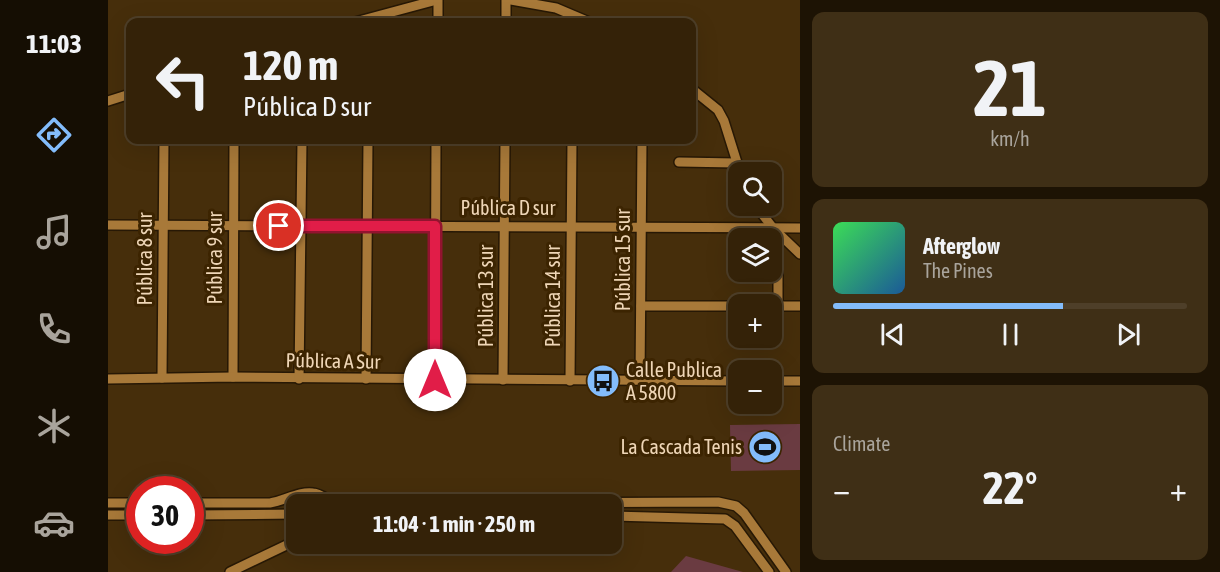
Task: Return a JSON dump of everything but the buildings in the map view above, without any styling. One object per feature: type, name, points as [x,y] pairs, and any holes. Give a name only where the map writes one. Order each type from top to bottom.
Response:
[{"type":"street","points":[[375,18],[437,0],[438,18]]},
{"type":"street","points":[[506,18],[508,0],[556,8],[572,18]]},
{"type":"street","points":[[696,92],[718,110],[736,162]]},
{"type":"street","points":[[108,101],[126,95]]},
{"type":"street","name":"Pública 8 sur","points":[[162,378],[164,144]]},
{"type":"street","name":"Pública 9 sur","points":[[233,377],[234,144]]},
{"type":"street","points":[[299,379],[302,144]]},
{"type":"street","points":[[366,379],[368,144]]},
{"type":"street","points":[[435,380],[436,144]]},
{"type":"street","name":"Pública 13 sur","points":[[503,380],[505,144]]},
{"type":"street","name":"Pública 14 sur","points":[[570,381],[572,144]]},
{"type":"street","name":"Pública 15 sur","points":[[640,381],[642,144]]},
{"type":"street","points":[[679,162],[728,167]]},
{"type":"street","points":[[764,216],[774,228]]},
{"type":"street","name":"Pública D sur","points":[[108,225],[642,227],[728,230]]},
{"type":"street","name":"Pública D sur","points":[[782,230],[800,228]]},
{"type":"street","points":[[782,237],[800,254]]},
{"type":"street","points":[[641,306],[728,306]]},
{"type":"street","points":[[782,306],[800,306]]},
{"type":"street","name":"Pública A Sur","points":[[108,379],[233,377],[728,381]]},
{"type":"street","points":[[782,381],[800,381]]},
{"type":"street","points":[[300,494],[316,494]]},
{"type":"street","points":[[204,503],[281,502],[286,500]]},
{"type":"street","points":[[126,503],[108,502],[108,515],[126,515]]},
{"type":"street","points":[[281,502],[282,515]]},
{"type":"street","points":[[622,502],[728,504],[741,510],[786,572]]},
{"type":"street","points":[[703,502],[703,517]]},
{"type":"street","points":[[204,515],[286,515]]},
{"type":"street","points":[[622,516],[725,519],[732,522],[769,572]]},
{"type":"street","points":[[230,572],[286,545]]},
{"type":"shaded area","name":"La Cascada Tenis","points":[[800,424],[800,470],[731,471],[730,425]]},
{"type":"shaded area","points":[[686,556],[743,572],[671,572]]},
{"type":"place","name":"Calle Publica A 5800","points":[[603,381]]},
{"type":"place","name":"La Cascada Tenis","points":[[765,447]]},
{"type":"route","points":[[279,226],[435,226],[435,380]]}]
